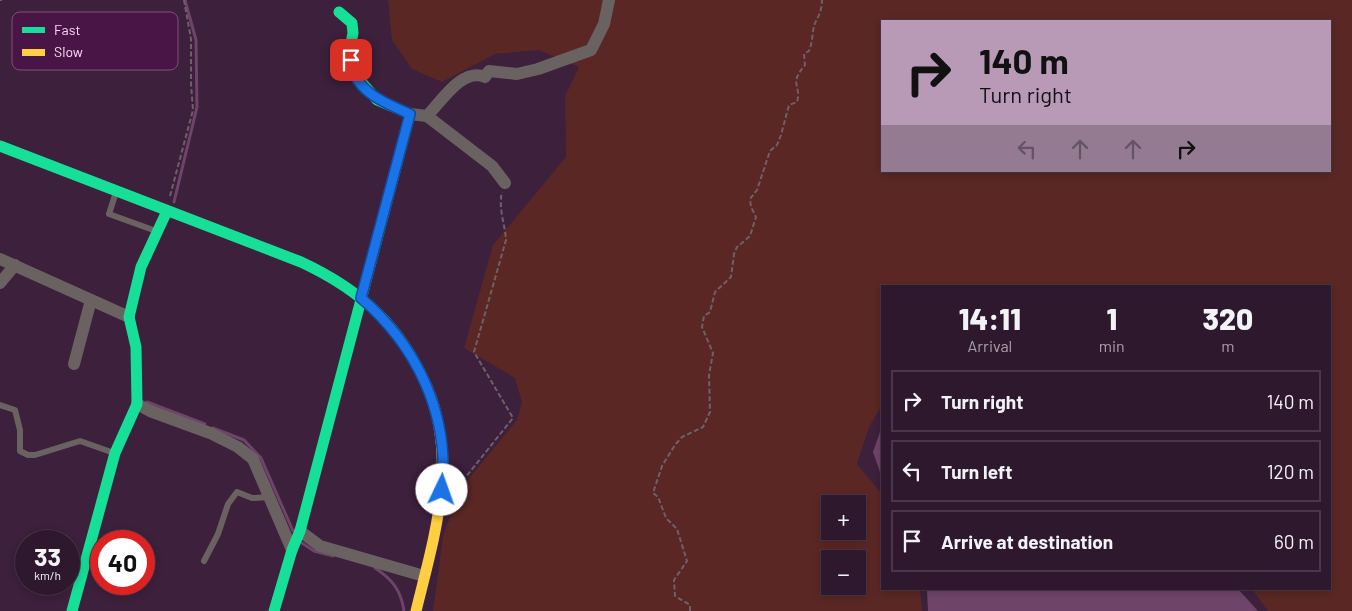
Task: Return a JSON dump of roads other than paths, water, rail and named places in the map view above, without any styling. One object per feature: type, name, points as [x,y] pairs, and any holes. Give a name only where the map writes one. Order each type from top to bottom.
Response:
[{"type":"street","points":[[427,116],[456,84],[466,77],[480,74],[490,78],[489,71],[516,74],[538,69],[591,50],[604,24],[609,0]]},
{"type":"street","points":[[339,12],[352,22],[353,33],[350,48],[352,72],[377,100],[410,114],[427,116],[492,166],[505,183]]},
{"type":"street","points":[[274,611],[292,550],[300,531],[410,114]]},
{"type":"street","points":[[0,146],[301,262],[345,285],[383,318],[403,342],[426,382],[436,411],[442,445],[443,480],[434,538],[416,611]]},
{"type":"street","points":[[72,611],[115,453],[137,404],[136,347],[129,317],[141,267],[167,211]]},
{"type":"street","points":[[0,259],[129,317]]},
{"type":"street","points":[[0,283],[15,265]]},
{"type":"street","points":[[74,364],[92,300]]},
{"type":"street","points":[[137,404],[150,411],[210,433],[238,447],[253,459],[292,550]]},
{"type":"street","points":[[300,531],[320,546],[424,576]]},
{"type":"lane","points":[[116,191],[109,214],[157,232]]},
{"type":"lane","points":[[0,405],[15,410],[20,430],[20,451],[28,455],[35,455],[80,441],[115,453]]},
{"type":"lane","points":[[204,561],[218,534],[228,504],[238,492],[252,498],[270,497]]},
{"type":"waterway","points":[[174,202],[197,107],[196,40],[185,0]]},
{"type":"waterway","points":[[147,402],[205,424]]},
{"type":"waterway","points":[[213,428],[244,440],[261,458],[293,531]]},
{"type":"waterway","points":[[302,543],[314,551],[333,556]]},
{"type":"waterway","points":[[375,568],[395,586],[401,597],[404,611]]}]
